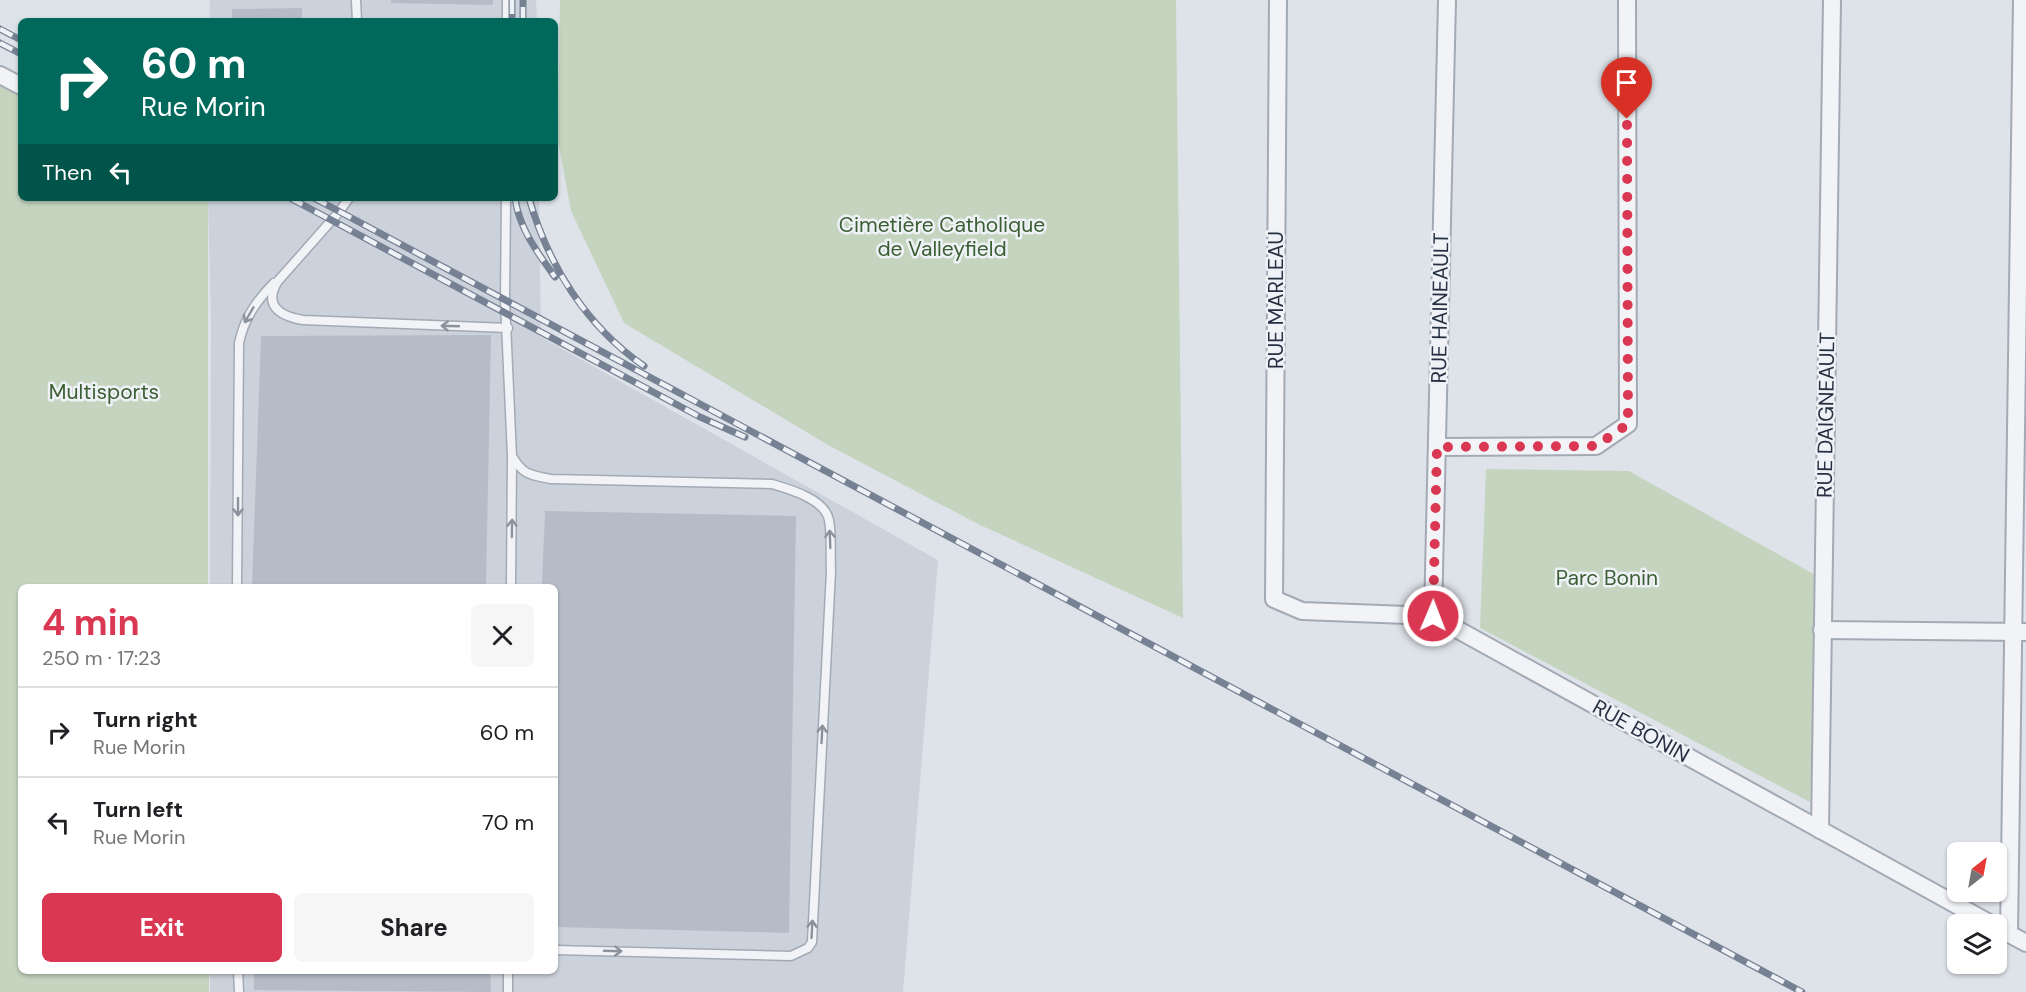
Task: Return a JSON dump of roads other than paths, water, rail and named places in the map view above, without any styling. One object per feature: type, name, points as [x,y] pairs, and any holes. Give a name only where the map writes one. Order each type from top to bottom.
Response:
[{"type":"street","name":"RUE MARLEAU","points":[[1274,599],[1278,0]]},
{"type":"street","name":"RUE HAINEAULT","points":[[1433,616],[1447,0]]},
{"type":"street","points":[[1437,447],[1596,446],[1628,424],[1627,0]]},
{"type":"street","name":"RUE DAIGNEAULT","points":[[1820,830],[1832,0]]},
{"type":"street","points":[[2004,914],[2020,632],[2022,0]]},
{"type":"street","points":[[0,75],[18,84]]},
{"type":"street","name":"RUE BONIN","points":[[1274,599],[1302,612],[1433,616],[1973,914]]},
{"type":"street","points":[[1822,630],[2020,632]]},
{"type":"street","points":[[2007,933],[2026,943]]},
{"type":"lane","points":[[356,0],[357,18]]},
{"type":"lane","points":[[507,0],[507,18]]},
{"type":"lane","points":[[347,201],[273,288],[273,306],[290,318],[508,328]]},
{"type":"lane","points":[[506,201],[506,301],[512,456],[511,584]]},
{"type":"lane","points":[[237,584],[239,343],[248,314],[264,292],[287,271]]},
{"type":"lane","points":[[512,456],[519,468],[530,475],[551,479],[772,484],[800,492],[818,505],[829,518],[831,571],[812,942],[808,948],[791,956],[558,950]]},
{"type":"lane","points":[[238,974],[238,992]]},
{"type":"lane","points":[[508,974],[508,992]]},
{"type":"railway","points":[[512,0],[512,18]]},
{"type":"railway","points":[[523,0],[523,18]]},
{"type":"railway","points":[[0,29],[18,38]]},
{"type":"railway","points":[[0,43],[18,52]]},
{"type":"railway","points":[[296,201],[700,417],[745,437]]},
{"type":"railway","points":[[320,201],[1802,992]]},
{"type":"railway","points":[[516,201],[525,230],[555,277]]},
{"type":"railway","points":[[530,201],[547,247],[572,292],[604,332],[644,366]]},
{"type":"park label","name":"Cimetière Catholique de Valleyfield","points":[[942,237]]},
{"type":"park label","name":"Multisports","points":[[104,392]]},
{"type":"park label","name":"Parc Bonin","points":[[1607,578]]}]
